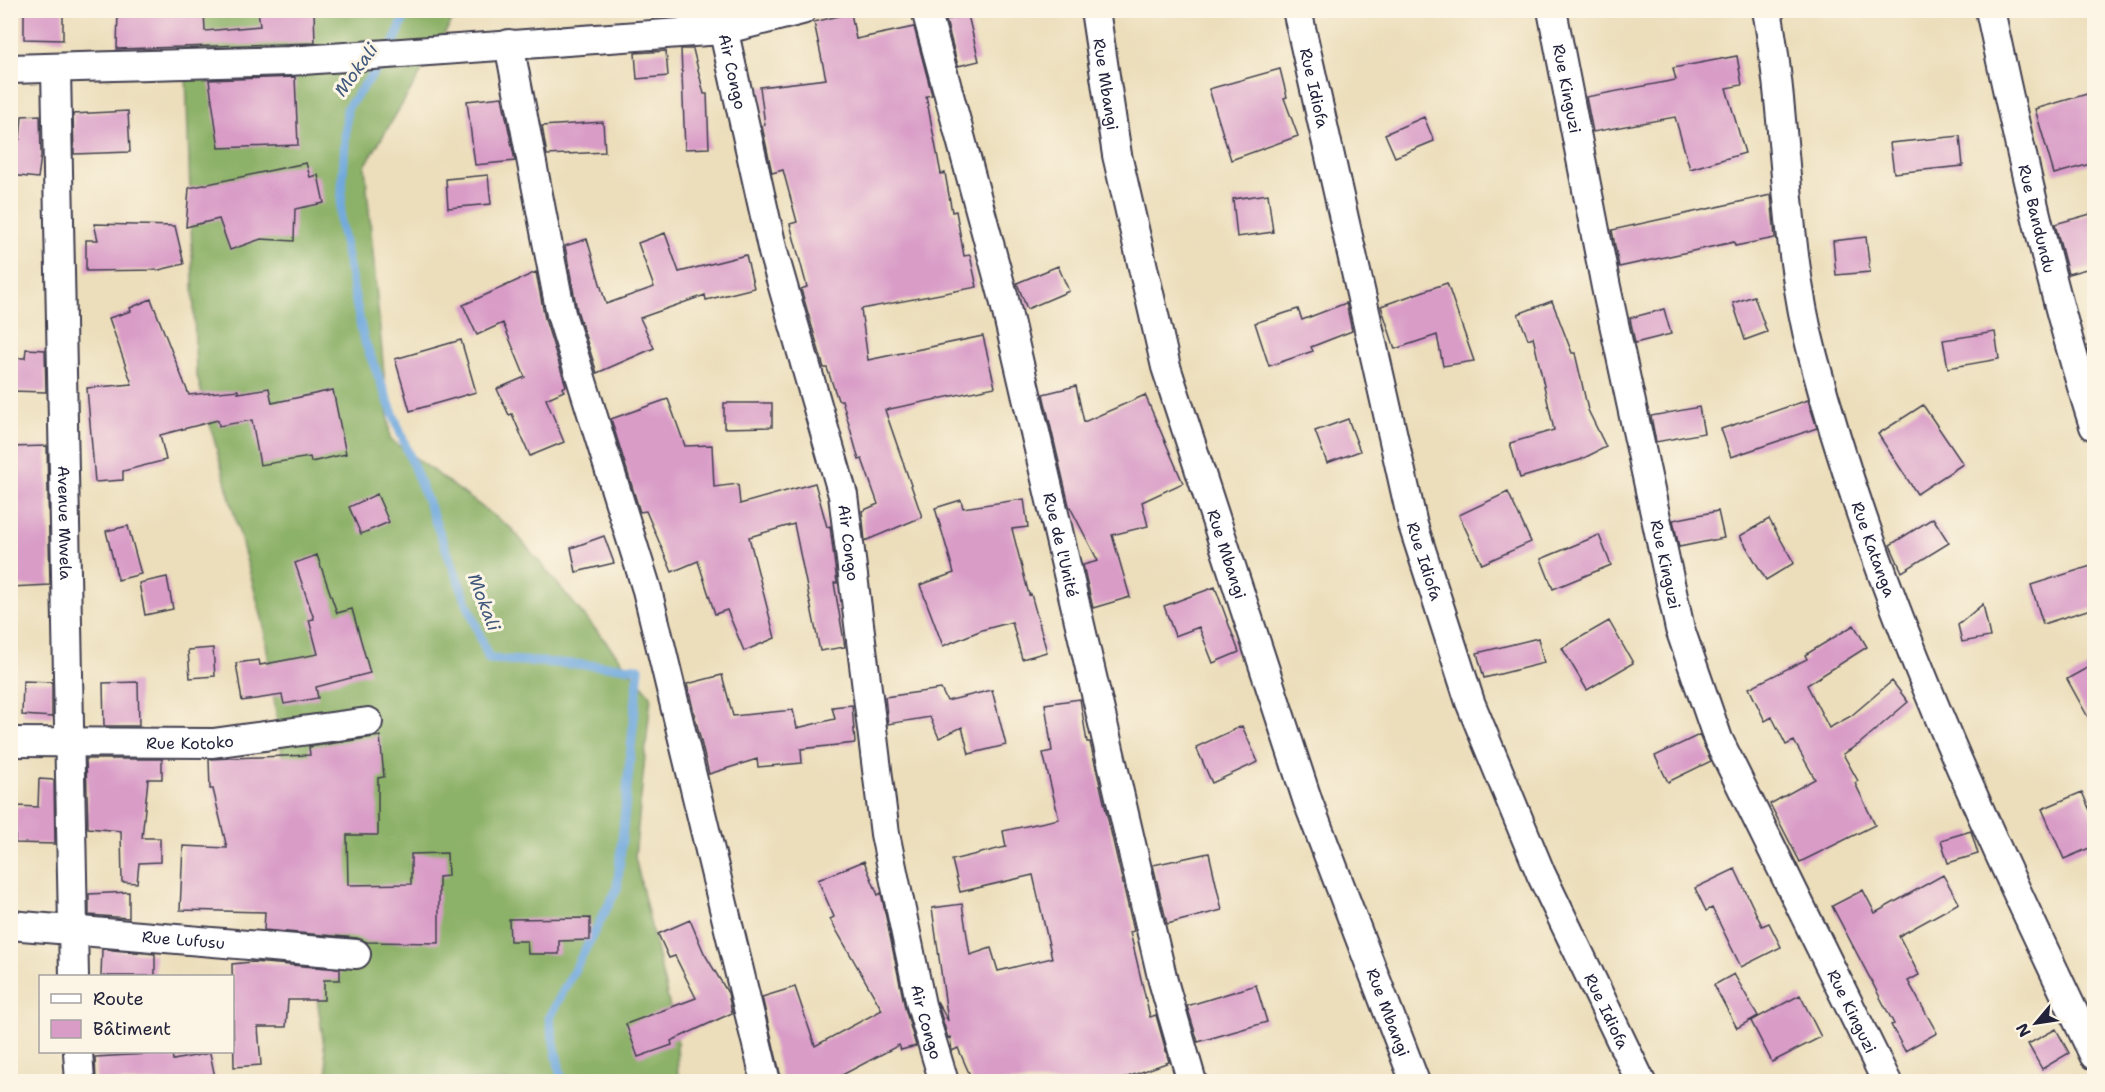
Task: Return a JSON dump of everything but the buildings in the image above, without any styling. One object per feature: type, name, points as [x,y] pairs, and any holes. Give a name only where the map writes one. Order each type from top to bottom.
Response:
[{"type":"street","points":[[10,69],[289,61],[509,44],[802,10]]},
{"type":"street","name":"Rue de l'Unité","points":[[926,10],[1003,295],[1163,981],[1192,1082]]},
{"type":"street","name":"Rue Mbangi","points":[[1095,10],[1117,155],[1166,367],[1308,802],[1415,1082]]},
{"type":"street","name":"Rue Idiofa","points":[[1297,10],[1413,525],[1470,702],[1532,853],[1641,1082]]},
{"type":"street","name":"Rue Kinguzi","points":[[1552,10],[1628,391],[1680,629],[1718,739],[1887,1082]]},
{"type":"street","name":"Rue Katanga","points":[[1767,10],[1775,54],[1797,275],[1812,355],[1864,528],[1997,852],[2094,1055]]},
{"type":"street","name":"Rue Bandundu","points":[[1990,10],[2030,195],[2069,347],[2094,426]]},
{"type":"street","name":"Air Congo","points":[[720,20],[773,252],[843,495],[885,834],[921,1005],[944,1082]]},
{"type":"street","points":[[509,44],[561,314],[646,590],[766,1082]]},
{"type":"street","name":"Avenue Mwela","points":[[56,69],[74,975]]},
{"type":"street","name":"Rue Kotoko","points":[[10,742],[213,742],[368,722]]},
{"type":"street","name":"Rue Lufusu","points":[[10,925],[356,954]]},
{"type":"street","points":[[78,1053],[80,1082]]},
{"type":"green space","points":[[209,11],[458,11],[365,166],[390,439],[512,529],[651,696],[635,857],[677,1038],[678,1081],[329,1081],[263,622],[196,372],[185,44]]},
{"type":"waterway","name":"Mokali","points":[[391,50],[407,10]]},
{"type":"waterway","name":"Mokali","points":[[383,61],[347,108],[340,222],[363,337],[489,659],[639,668],[617,889],[549,1018],[562,1082]]}]
